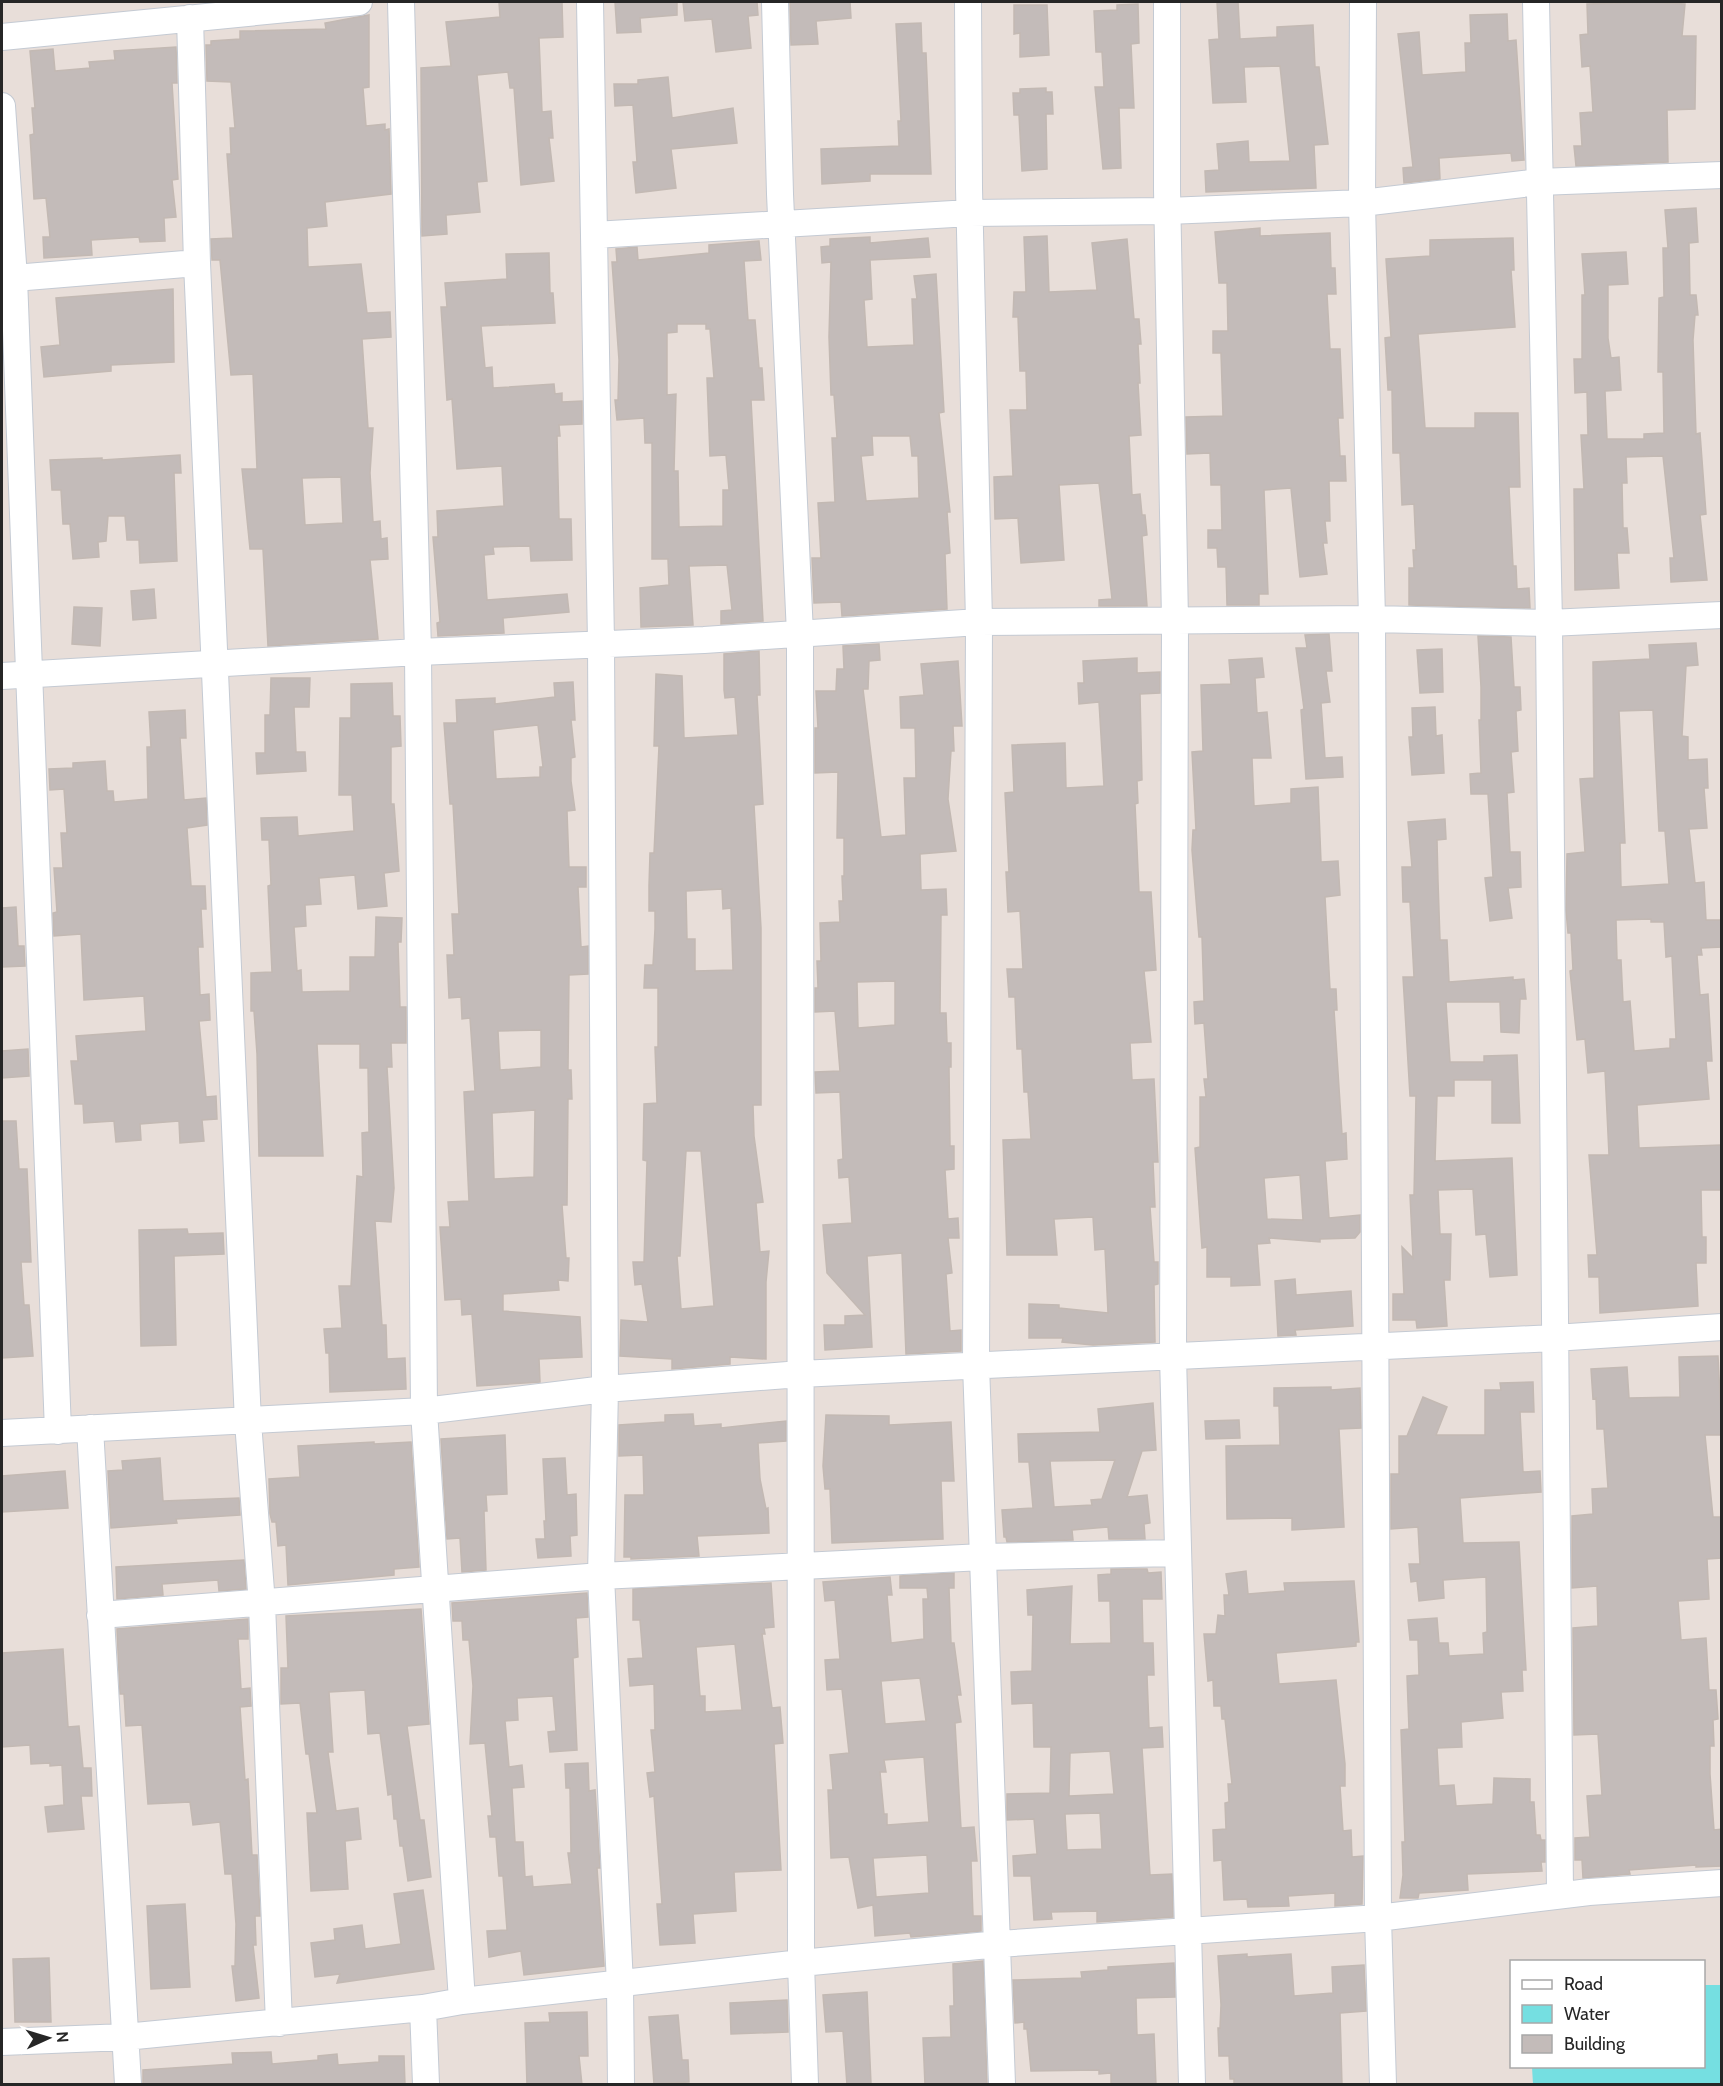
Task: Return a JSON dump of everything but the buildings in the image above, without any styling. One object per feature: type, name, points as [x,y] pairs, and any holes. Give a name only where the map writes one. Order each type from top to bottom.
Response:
[{"type":"street","points":[[2,37],[206,12],[359,2]]},
{"type":"street","points":[[401,2],[418,652],[424,1411],[462,2001]]},
{"type":"street","points":[[590,2],[601,643],[605,1389],[601,1576],[620,1984],[621,2085]]},
{"type":"street","points":[[775,2],[800,634],[801,1963],[805,2085]]},
{"type":"street","points":[[968,2],[979,622],[976,1365],[999,1944],[1002,2085]]},
{"type":"street","points":[[1167,2],[1167,211],[1175,621],[1173,1356],[1192,2085]]},
{"type":"street","points":[[1363,2],[1362,203],[1372,619],[1378,1918],[1383,2085]]},
{"type":"street","points":[[1536,2],[1549,623],[1560,1895]]},
{"type":"street","points":[[206,12],[197,263],[248,1422],[261,1604],[279,2023]]},
{"type":"street","points":[[2,106],[8,279],[28,675],[58,1431]]},
{"type":"street","points":[[594,235],[970,213],[1167,211],[1362,203],[1539,182],[1722,175]]},
{"type":"street","points":[[8,279],[197,263]]},
{"type":"street","points":[[2,676],[418,652],[800,634],[979,622],[1372,619],[1549,623],[1722,615]]},
{"type":"street","points":[[2,1433],[248,1422],[424,1411],[605,1389],[800,1374],[1554,1338],[1722,1327]]},
{"type":"street","points":[[90,1428],[128,2085]]},
{"type":"street","points":[[100,1615],[435,1591],[601,1576],[983,1557],[1178,1553]]},
{"type":"street","points":[[2,2042],[125,2037],[279,2023],[801,1963],[999,1944],[1378,1918],[1560,1895],[1722,1883]]},
{"type":"street","points":[[423,2008],[426,2085]]},
{"type":"water","points":[[1705,1985],[1721,1985],[1721,2084],[1533,2084],[1532,2068],[1705,2068]]}]
